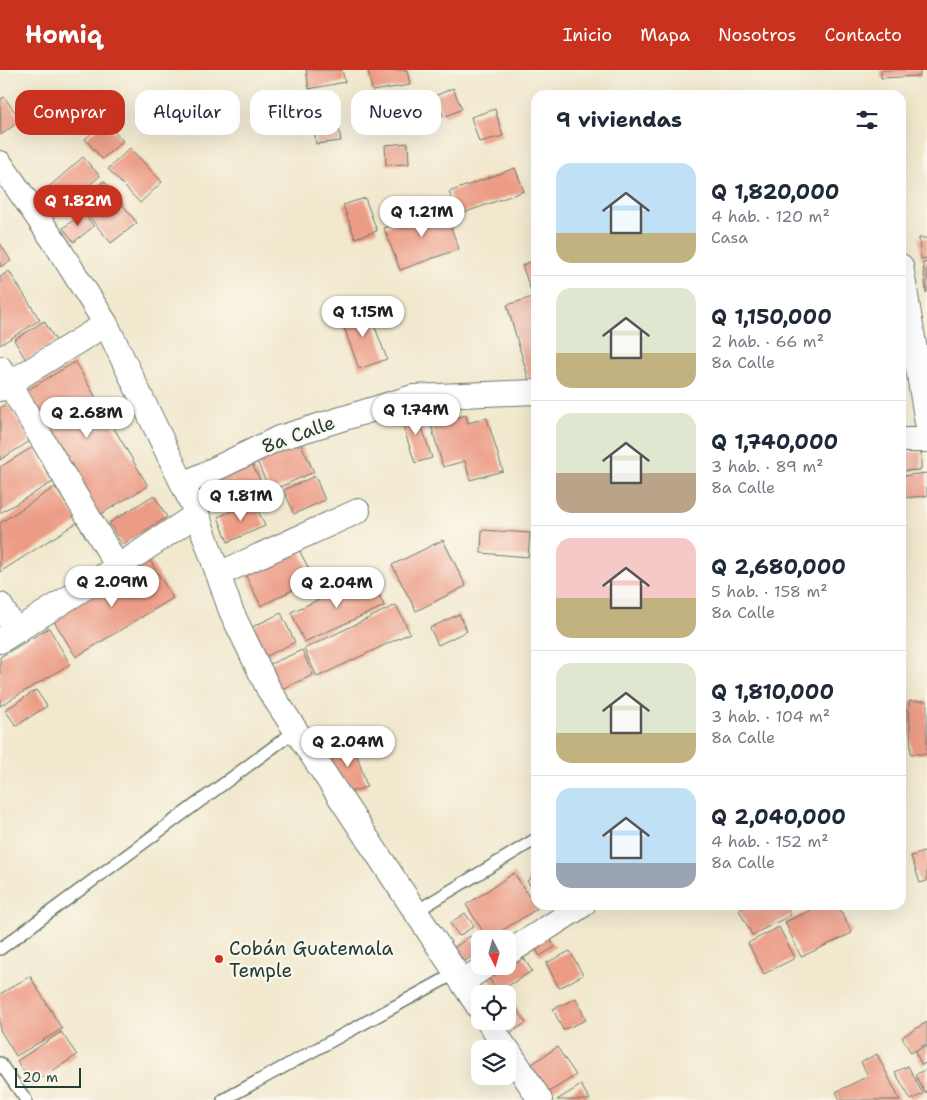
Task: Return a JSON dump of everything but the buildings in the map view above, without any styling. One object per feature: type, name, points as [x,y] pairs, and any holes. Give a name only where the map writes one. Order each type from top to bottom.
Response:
[{"type":"street","points":[[0,163],[54,241],[106,324],[184,484],[197,514],[231,611],[270,690],[471,995]]},
{"type":"street","points":[[906,296],[927,423]]},
{"type":"street","points":[[106,324],[3,380],[118,567]]},
{"type":"street","name":"8a Calle","points":[[184,484],[278,438],[413,397],[531,392]]},
{"type":"street","points":[[906,440],[927,440]]},
{"type":"street","points":[[218,574],[358,512]]},
{"type":"street","points":[[0,605],[8,636],[118,567],[197,514]]},
{"type":"street","points":[[516,948],[575,910]]},
{"type":"street","points":[[459,977],[471,972]]},
{"type":"street","points":[[516,1064],[540,1100]]},
{"type":"lane","points":[[0,949],[296,731]]},
{"type":"lane","points":[[416,912],[531,842]]},
{"type":"lane","points":[[223,1100],[459,977]]},
{"type":"lane","points":[[0,1063],[26,1100]]},
{"type":"place","name":"Cobán Guatemala Temple","points":[[219,959]]}]
